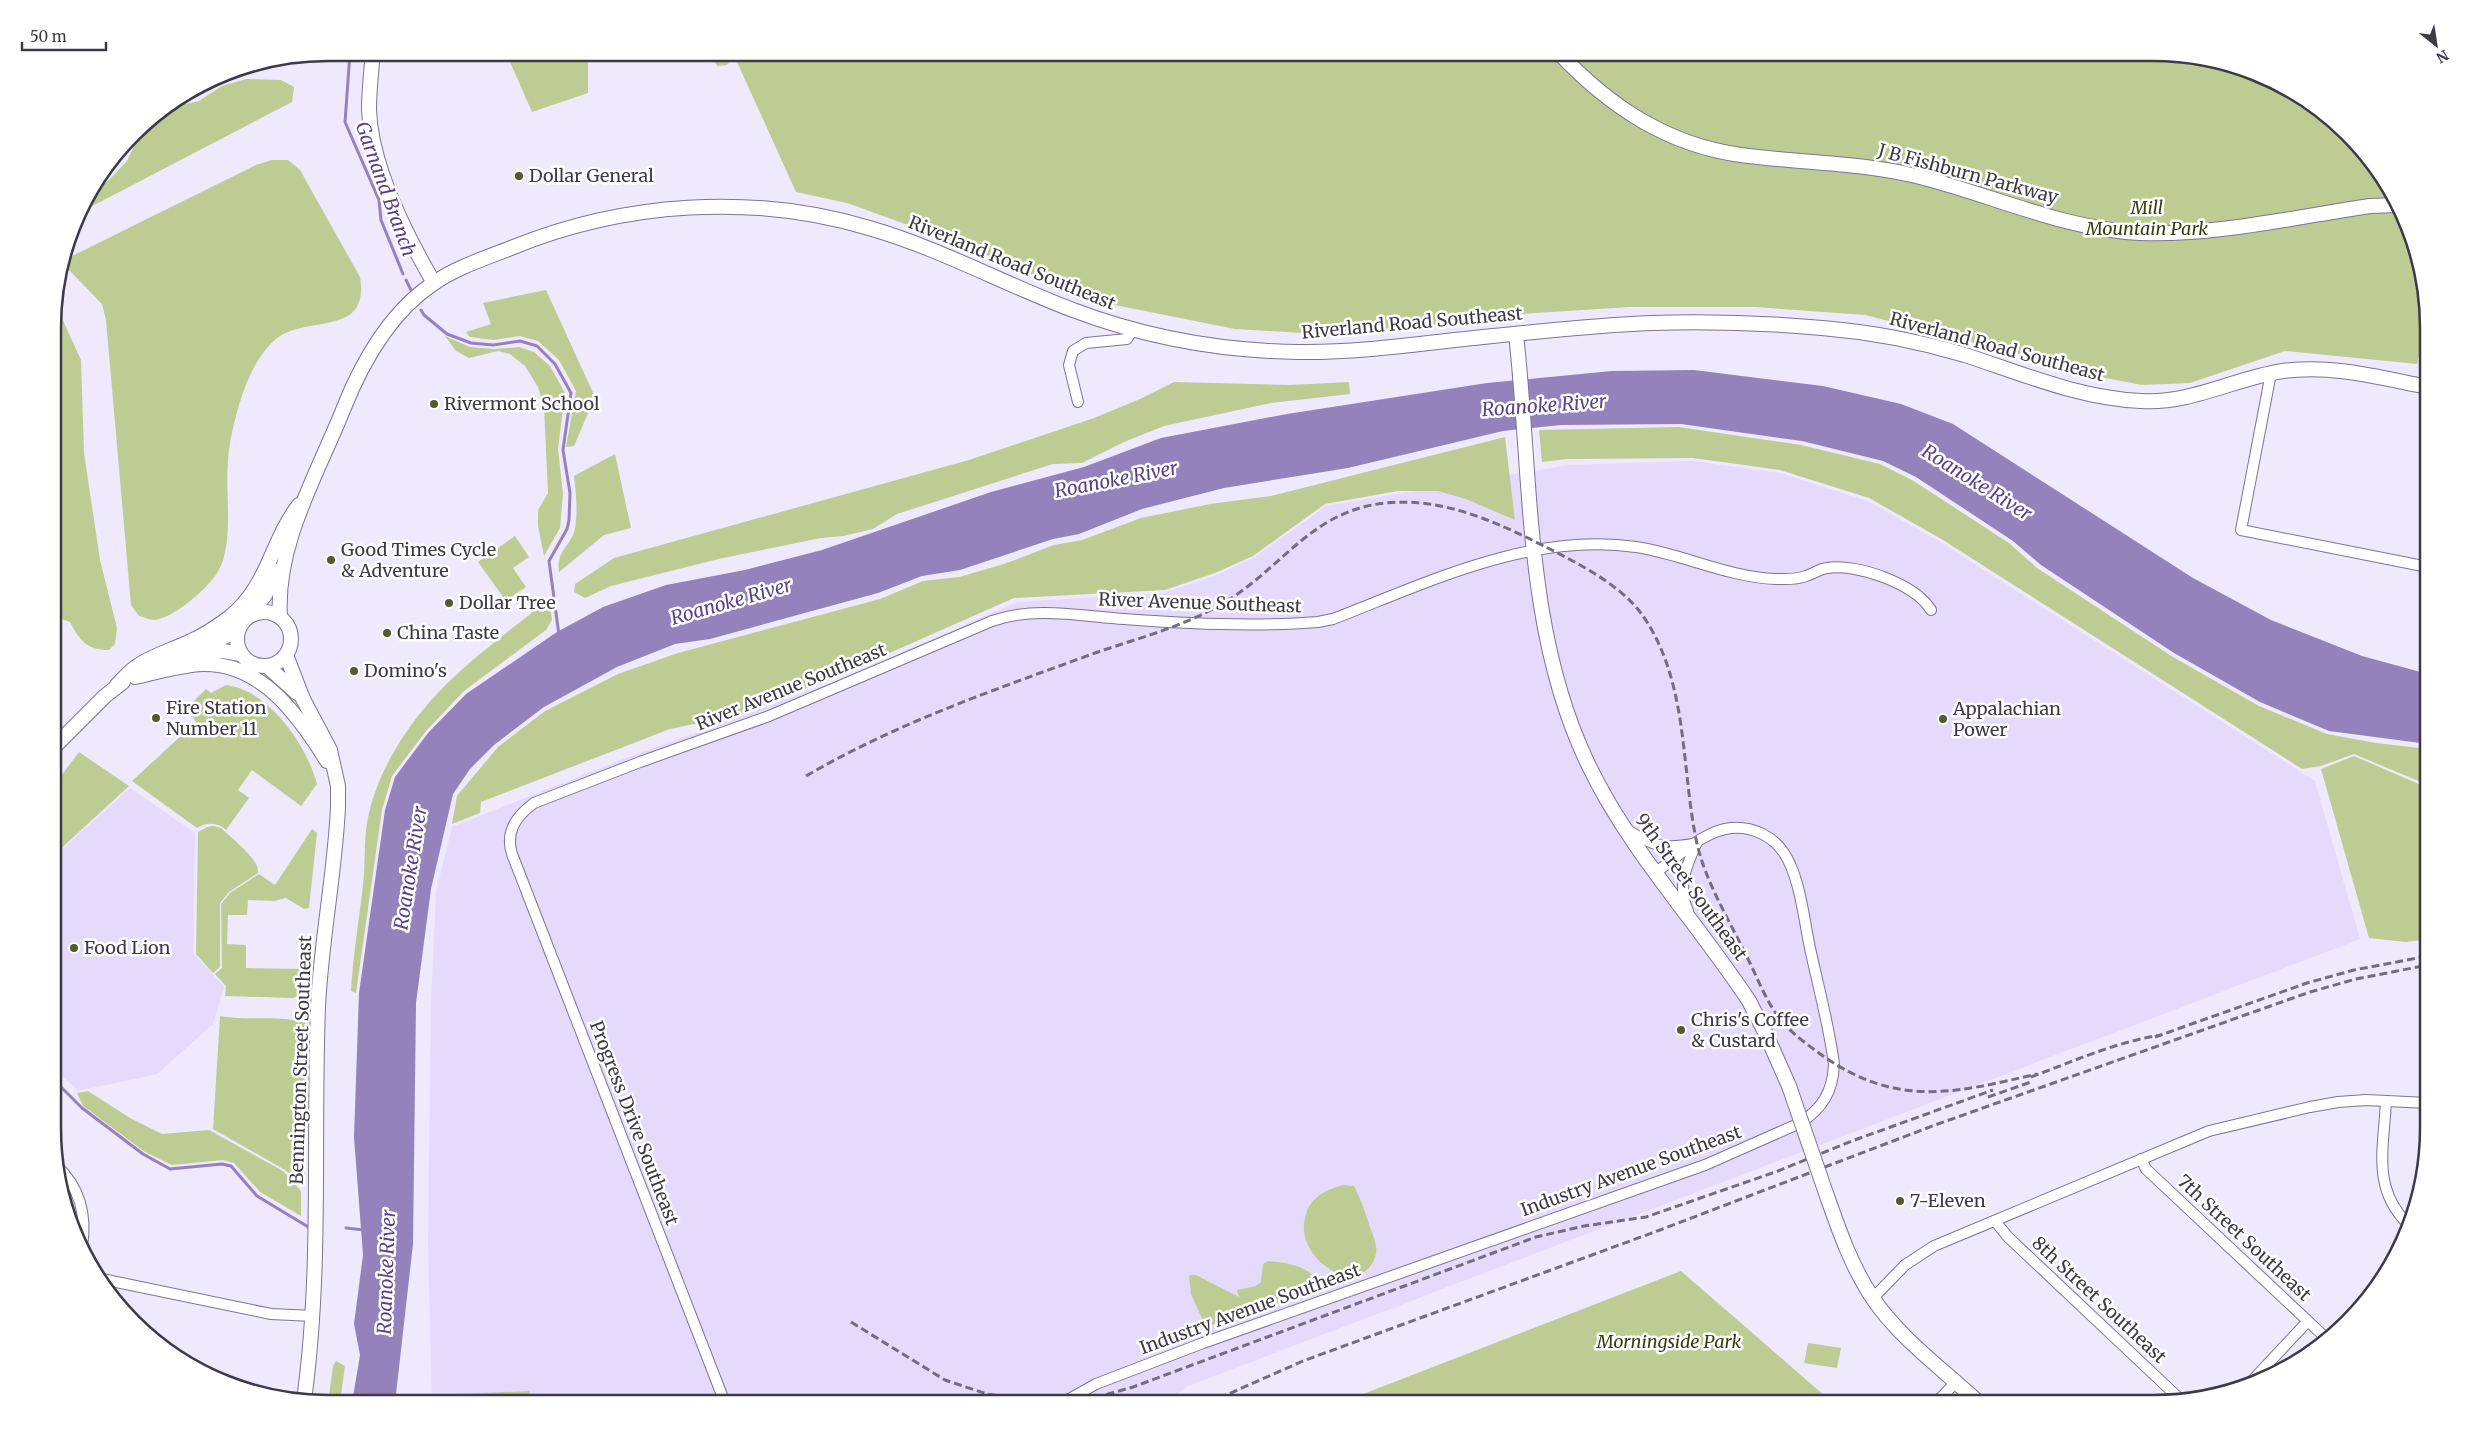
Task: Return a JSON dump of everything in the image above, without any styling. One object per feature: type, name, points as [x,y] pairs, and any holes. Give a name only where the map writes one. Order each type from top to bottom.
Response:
[{"type":"main road","points":[[372,61],[369,111],[378,161],[398,210],[434,283]]},
{"type":"main road","name":"J B Fishburn Parkway","points":[[1567,61],[1610,101],[1636,118],[1682,140],[1740,155],[1849,163],[1885,169],[1949,185],[2066,221],[2104,229],[2138,233],[2187,232],[2370,206],[2389,205]]},
{"type":"main road","name":"Riverland Road Southeast","points":[[280,617],[279,587],[286,555],[308,494],[366,358],[402,313],[434,283],[458,270],[544,234],[600,219],[678,208],[761,208],[837,219],[872,228],[911,242],[1077,312],[1132,329],[1214,345],[1300,352],[1333,352],[1516,334],[1658,323],[1798,327],[1855,331],[1930,345],[2052,385],[2084,392],[2146,401],[2190,397],[2271,373],[2305,368],[2334,370],[2420,386]]},
{"type":"main road","name":"9th Street Southeast","points":[[1516,334],[1534,551],[1550,654],[1558,688],[1588,764],[1627,830],[1749,1001],[1766,1032],[1788,1086],[1828,1200],[1854,1266],[1872,1298],[1903,1333],[1970,1395]]},
{"type":"main road","points":[[117,685],[136,666],[207,633],[246,601],[260,582],[275,552],[286,522],[308,494]]},
{"type":"main road","name":"Riverland Road Southeast","points":[[61,739],[73,725],[117,685],[226,636],[246,619],[265,595],[286,555]]},
{"type":"main road","points":[[265,612],[280,617],[285,622],[291,638],[286,655],[278,662],[267,666],[250,662],[241,654],[237,644],[238,632],[246,619],[265,612]]},
{"type":"main road","name":"Riverland Road Southeast","points":[[188,654],[223,652],[241,654]]},
{"type":"main road","name":"Bennington Street Southeast","points":[[286,655],[303,699],[330,750],[338,786],[337,831],[322,948],[318,1008],[313,1316],[305,1393]]},
{"type":"main road","points":[[135,677],[205,664],[246,672],[274,690],[311,735],[335,773]]},
{"type":"main road","name":"Bennington Street Southeast","points":[[267,666],[303,699]]},
{"type":"street","points":[[1078,402],[1070,365],[1073,352],[1086,343],[1127,339],[1132,329]]},
{"type":"street","points":[[2271,373],[2240,530],[2420,565]]},
{"type":"street","name":"River Avenue Southeast","points":[[512,854],[509,845],[512,827],[524,810],[534,803],[770,716],[999,618],[1034,613],[1208,624],[1318,622],[1333,619],[1491,560],[1534,551],[1582,545],[1636,547],[1661,552],[1715,569],[1773,579],[1793,580],[1827,568],[1858,569],[1875,574],[1914,592],[1925,600],[1931,610]]},
{"type":"street","name":"Industry Avenue Southeast","points":[[1076,1395],[1096,1384],[1202,1343],[1705,1165],[1800,1123],[1812,1115],[1829,1094],[1834,1064],[1799,895],[1790,864],[1776,843],[1756,831],[1731,828],[1716,832],[1696,843],[1656,872]]},
{"type":"street","points":[[1627,830],[1649,844],[1679,846],[1696,843]]},
{"type":"street","points":[[1693,923],[1683,902],[1682,891],[1684,874],[1696,843]]},
{"type":"street","name":"Progress Drive Southeast","points":[[512,854],[722,1395]]},
{"type":"street","points":[[2386,1101],[2383,1183],[2392,1206],[2404,1219]]},
{"type":"street","points":[[1872,1298],[1918,1255],[2208,1131],[2338,1102],[2420,1103]]},
{"type":"street","name":"7th Street Southeast","points":[[2142,1159],[2146,1169],[2322,1334]]},
{"type":"street","points":[[65,1176],[80,1196],[84,1216],[83,1232]]},
{"type":"street","name":"8th Street Southeast","points":[[1995,1221],[2008,1237],[2174,1394]]},
{"type":"street","points":[[109,1281],[271,1314],[313,1316]]},
{"type":"street","points":[[2261,1372],[2308,1321]]},
{"type":"street","points":[[1944,1395],[1956,1382]]},
{"type":"shaded area","points":[[1693,461],[1780,473],[1868,501],[1940,542],[2315,781],[2360,939],[1188,1386],[1176,1395],[432,1395],[428,1242],[431,1004],[436,891],[452,827],[618,761],[844,678],[1017,602],[1164,593],[1217,575],[1255,557],[1326,506],[1568,465]]},
{"type":"shaded area","points":[[130,788],[195,833],[193,953],[224,987],[213,1024],[157,1074],[78,1091],[61,1075],[61,851]]},
{"type":"green space","points":[[510,61],[588,61],[588,93],[532,112]]},
{"type":"green space","points":[[713,61],[730,61],[727,65],[718,66]]},
{"type":"green space","name":"Mill Mountain Park","points":[[737,61],[2170,62],[2222,70],[2271,89],[2315,116],[2354,152],[2384,195],[2406,242],[2415,276],[2419,311],[2420,351],[2417,364],[2285,351],[2190,383],[2142,385],[2090,375],[2015,353],[1865,315],[1755,307],[1630,307],[1522,314],[1426,326],[1319,334],[1235,329],[1105,303],[1049,282],[966,246],[847,203],[796,192]]},
{"type":"green space","points":[[246,79],[281,80],[294,87],[292,102],[91,207],[104,184],[127,161],[136,142],[152,127],[182,105],[199,101],[222,86]]},
{"type":"green space","points":[[272,160],[288,160],[300,170],[360,277],[361,296],[355,309],[346,317],[333,322],[304,327],[289,332],[276,339],[263,353],[249,378],[235,418],[227,473],[227,538],[222,563],[211,581],[185,605],[166,616],[151,620],[139,616],[131,605],[106,320],[102,304],[68,269],[71,257],[256,165]]},
{"type":"green space","points":[[546,290],[595,397],[574,446],[566,447],[576,391],[559,360],[538,341],[520,336],[493,340],[470,337],[466,332],[491,324],[483,303]]},
{"type":"green space","points":[[62,318],[81,360],[84,453],[100,560],[117,628],[115,644],[109,650],[101,650],[90,646],[81,639],[70,622],[61,619]]},
{"type":"green space","points":[[445,336],[470,347],[494,349],[519,347],[534,352],[550,366],[565,393],[558,449],[563,494],[560,528],[544,556],[538,526],[538,510],[548,493],[544,407],[538,387],[525,366],[510,354],[498,351],[469,358],[456,351]]},
{"type":"green space","points":[[1174,382],[1289,385],[1349,382],[1350,394],[1271,403],[1164,426],[1124,442],[1082,463],[1053,464],[897,514],[873,529],[723,558],[611,586],[585,598],[574,592],[575,584],[614,558],[969,460],[1094,418],[1140,399]]},
{"type":"green space","points":[[1679,427],[1801,445],[1880,464],[1912,480],[2009,543],[2037,568],[2173,657],[2259,706],[2327,734],[2376,743],[2420,748],[2420,782],[2354,754],[2321,766],[2302,769],[1943,540],[1869,498],[1780,470],[1693,458],[1567,459],[1542,462],[1539,430]]},
{"type":"green space","points":[[1505,437],[1515,520],[1466,499],[1438,491],[1398,491],[1325,504],[1253,556],[1215,573],[1165,590],[1014,598],[842,674],[742,714],[670,729],[481,802],[480,813],[452,824],[457,796],[498,747],[545,711],[618,674],[678,653],[880,599],[923,581],[959,577],[1004,564],[1054,545],[1082,540],[1141,518],[1210,504],[1271,496]]},
{"type":"green space","points":[[615,454],[631,528],[604,535],[559,572],[560,558],[571,539],[576,522],[577,509],[574,476]]},
{"type":"green space","points":[[515,536],[529,557],[513,568],[526,587],[506,601],[478,562]]},
{"type":"green space","points":[[543,604],[550,606],[552,620],[546,630],[464,691],[426,731],[392,776],[382,810],[356,993],[351,991],[364,876],[367,822],[379,781],[404,735],[425,707],[461,671]]},
{"type":"green space","points":[[226,685],[242,689],[257,697],[284,722],[305,753],[317,784],[301,806],[252,770],[238,790],[249,798],[226,830],[220,825],[212,824],[197,828],[132,781],[196,722],[187,708],[206,689],[211,693]]},
{"type":"green space","points":[[79,752],[129,786],[61,848],[61,776]]},
{"type":"green space","points":[[2354,756],[2420,785],[2420,940],[2406,942],[2369,938],[2321,769]]},
{"type":"green space","points":[[207,827],[221,828],[250,855],[257,867],[258,873],[229,892],[220,903],[220,967],[213,973],[196,954],[198,832]]},
{"type":"green space","points":[[312,829],[317,833],[309,908],[304,909],[286,898],[274,901],[248,900],[247,915],[228,915],[227,944],[246,945],[246,968],[307,969],[307,992],[293,998],[225,996],[226,986],[215,974],[222,968],[221,904],[230,893],[259,874],[275,885]]},
{"type":"green space","points":[[220,1016],[286,1019],[306,1023],[304,1179],[299,1183],[285,1170],[213,1129]]},
{"type":"green space","points":[[88,1091],[130,1118],[162,1134],[209,1130],[283,1171],[301,1191],[301,1216],[260,1192],[234,1163],[223,1160],[172,1165],[145,1152],[83,1106],[77,1093]]},
{"type":"green space","points":[[1343,1185],[1354,1186],[1376,1246],[1376,1254],[1369,1268],[1358,1275],[1345,1275],[1332,1270],[1319,1261],[1310,1248],[1304,1234],[1305,1218],[1310,1205],[1324,1192]]},
{"type":"green space","points":[[1268,1261],[1288,1263],[1307,1270],[1316,1279],[1316,1287],[1305,1293],[1207,1326],[1191,1294],[1189,1275],[1196,1275],[1239,1297],[1237,1290],[1256,1286],[1261,1282],[1263,1264]]},
{"type":"green space","name":"Morningside Park","points":[[1681,1271],[1824,1395],[1361,1395]]},
{"type":"green space","points":[[1808,1343],[1841,1348],[1837,1368],[1804,1363]]},
{"type":"green space","points":[[336,1361],[345,1366],[341,1395],[329,1395],[333,1366]]},
{"type":"green space","points":[[529,1391],[531,1395],[459,1395]]},
{"type":"water","name":"Roanoke River","points":[[1694,370],[1823,386],[1901,404],[1953,424],[2193,578],[2271,620],[2362,656],[2420,672],[2420,743],[2329,731],[2260,702],[2174,653],[2041,565],[2013,541],[1916,477],[1883,461],[1802,441],[1681,424],[1561,425],[1503,431],[1348,468],[1224,488],[1142,509],[1079,534],[1053,539],[960,570],[922,576],[878,593],[710,639],[675,644],[617,667],[544,707],[494,745],[470,769],[453,794],[431,889],[416,1003],[413,1244],[396,1395],[353,1395],[360,1355],[354,1324],[363,1255],[354,1137],[359,993],[385,810],[395,777],[428,733],[466,694],[557,632],[603,607],[666,585],[745,570],[822,550],[991,492],[1084,467],[1161,438],[1287,414],[1487,383],[1612,371]]},
{"type":"waterway","name":"Garnand Branch","points":[[349,61],[345,122],[379,200],[381,220],[403,274]]},
{"type":"waterway","name":"Garnand Branch","points":[[406,280],[411,290]]},
{"type":"waterway","name":"Garnand Branch","points":[[421,310],[424,315],[447,334],[471,343],[493,345],[520,341],[537,346],[555,364],[571,393],[563,450],[570,493],[569,520],[567,529],[549,561],[559,635]]},
{"type":"waterway","points":[[61,1087],[82,1108],[143,1154],[170,1169],[222,1164],[231,1166],[257,1196],[310,1228]]},
{"type":"waterway","points":[[346,1228],[364,1230]]},
{"type":"railway","points":[[806,776],[876,739],[948,708],[1095,653],[1165,630],[1217,607],[1252,583],[1302,540],[1339,516],[1360,508],[1385,503],[1404,502],[1423,503],[1459,510],[1511,530],[1590,571],[1606,581],[1633,603],[1643,616],[1658,641],[1676,696],[1691,811],[1704,868],[1765,995],[1775,1012],[1790,1030],[1823,1056],[1850,1072],[1877,1083],[1902,1090],[1927,1092],[1980,1087],[2037,1074]]},
{"type":"railway","points":[[2155,1037],[2307,983],[2354,970],[2420,958]]},
{"type":"railway","points":[[1226,1395],[1303,1361],[1660,1230],[1935,1125],[2310,992],[2356,979],[2420,967]]},
{"type":"railway","points":[[2031,1077],[2111,1047],[2161,1035]]},
{"type":"railway","points":[[1988,1097],[2031,1082]]},
{"type":"railway","points":[[1105,1395],[1133,1387],[1536,1237],[1584,1226],[1646,1217],[1778,1171],[1852,1141],[1993,1090]]},
{"type":"railway","points":[[851,1322],[945,1380],[993,1395]]},
{"type":"place","name":"Dollar General","points":[[519,176]]},
{"type":"place","name":"Rivermont School","points":[[434,404]]},
{"type":"place","name":"Good Times Cycle & Adventure","points":[[331,560]]},
{"type":"place","name":"Dollar Tree","points":[[449,603]]},
{"type":"place","name":"China Taste","points":[[387,633]]},
{"type":"place","name":"Domino's","points":[[354,671]]},
{"type":"place","name":"Fire Station Number 11","points":[[156,718]]},
{"type":"place","name":"Appalachian Power","points":[[1943,719]]},
{"type":"place","name":"Food Lion","points":[[74,948]]},
{"type":"place","name":"Chris's Coffee & Custard","points":[[1681,1030]]},
{"type":"place","name":"7-Eleven","points":[[1900,1201]]}]
